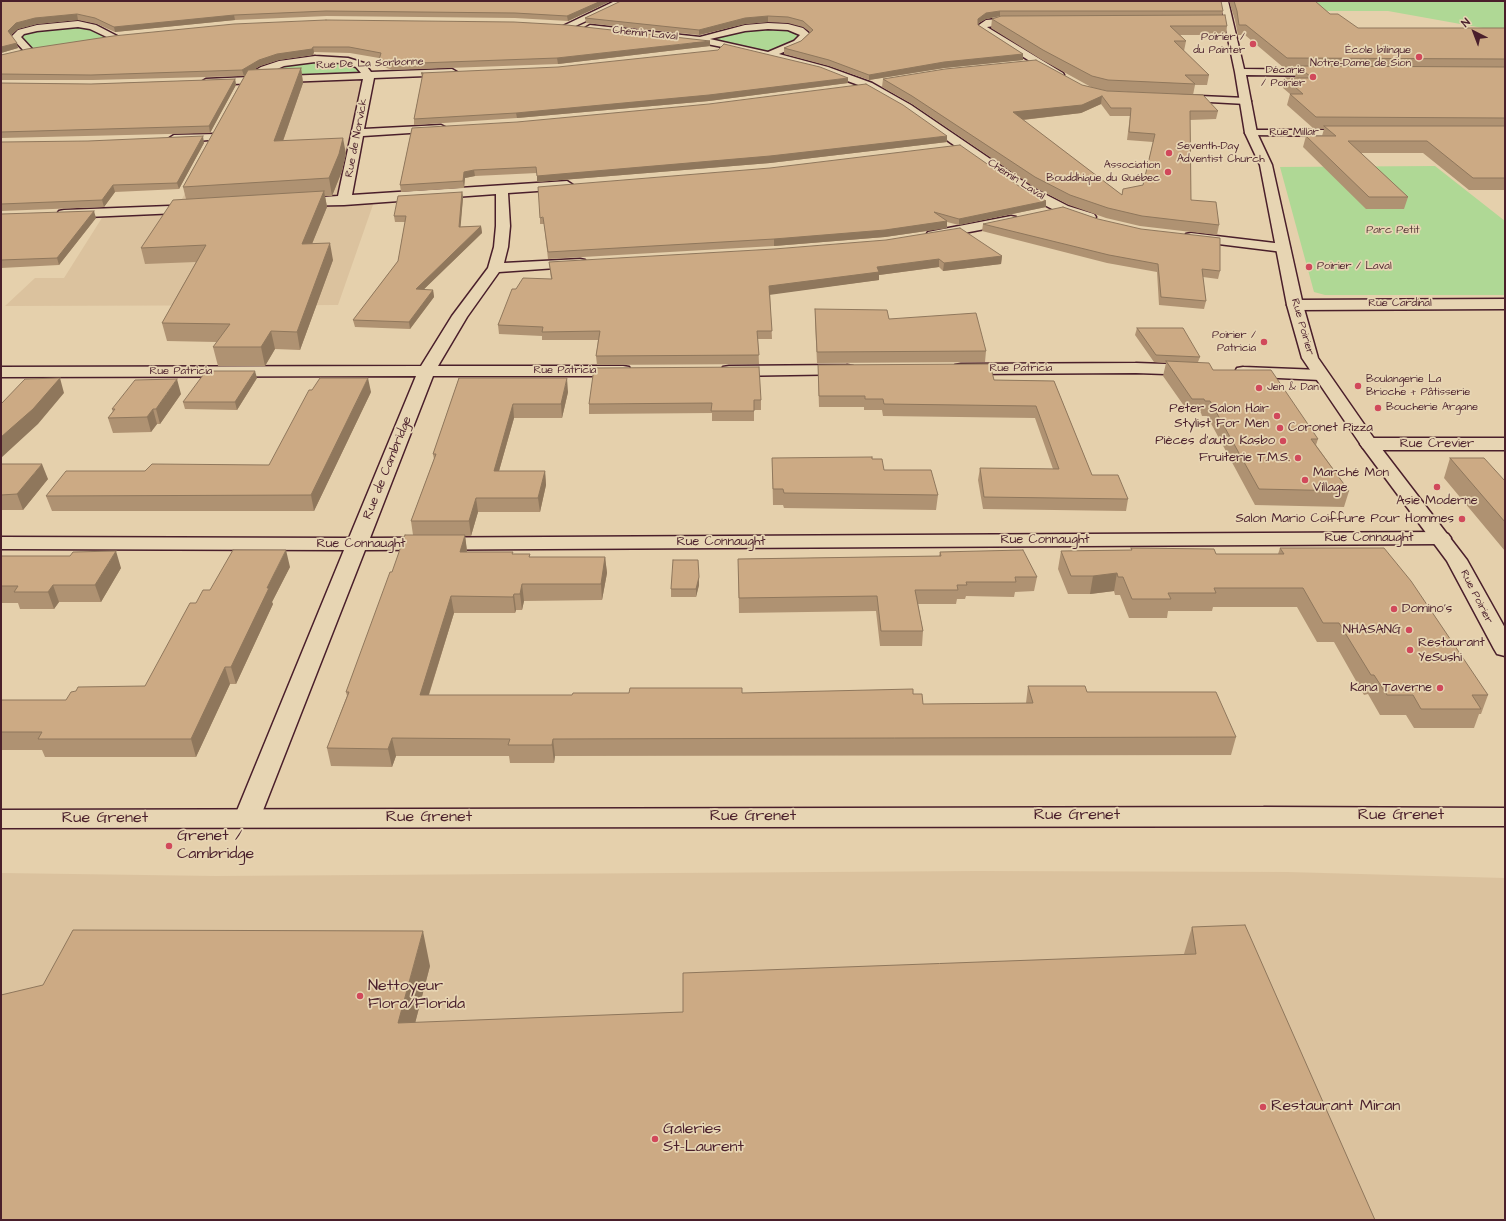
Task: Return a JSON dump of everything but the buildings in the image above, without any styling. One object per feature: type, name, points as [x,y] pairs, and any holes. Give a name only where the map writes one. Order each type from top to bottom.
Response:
[{"type":"street","points":[[568,26],[618,3],[619,1]]},
{"type":"street","name":"Rue Poirier","points":[[1224,1],[1246,101],[1251,132],[1266,165],[1294,305],[1310,358],[1369,444],[1457,560],[1499,641],[1505,649]]},
{"type":"street","points":[[1031,20],[1000,21],[986,23],[981,27],[1065,79]]},
{"type":"street","points":[[1217,20],[1229,20]]},
{"type":"street","points":[[15,53],[32,50],[16,38],[20,32],[37,28],[78,24],[93,27],[117,37],[98,39]]},
{"type":"street","name":"Chemin Laval","points":[[557,26],[697,39],[770,54],[824,69],[868,85],[907,107],[1028,191],[1063,209],[1102,222]]},
{"type":"street","name":"Chemin Laval","points":[[697,39],[745,28],[768,26],[788,27],[800,30],[806,35],[797,43],[770,54]]},
{"type":"street","points":[[702,52],[738,47]]},
{"type":"street","name":"Rue De La Sorbonne","points":[[246,80],[265,69],[283,63],[315,59],[344,60],[360,65],[369,76]]},
{"type":"street","points":[[1022,64],[1037,63]]},
{"type":"street","name":"Rue De La Sorbonne","points":[[192,82],[464,72]]},
{"type":"street","points":[[1240,72],[1341,73]]},
{"type":"street","name":"Rue de Norvick","points":[[344,201],[369,76]]},
{"type":"street","points":[[239,94],[246,80]]},
{"type":"street","points":[[846,88],[884,82]]},
{"type":"street","points":[[1167,98],[1246,101]]},
{"type":"street","points":[[358,133],[454,127]]},
{"type":"street","name":"Rue Millar","points":[[1251,132],[1363,132]]},
{"type":"street","points":[[161,139],[218,133],[209,150]]},
{"type":"street","points":[[940,148],[963,145]]},
{"type":"street","points":[[281,204],[502,191],[581,184]]},
{"type":"street","name":"Rue de Cambridge","points":[[247,818],[426,372],[460,316],[494,268],[501,247],[503,226],[502,191]]},
{"type":"street","points":[[176,210],[184,197]]},
{"type":"street","points":[[49,215],[205,208]]},
{"type":"street","points":[[1041,214],[1063,209]]},
{"type":"street","points":[[921,237],[1026,217]]},
{"type":"street","points":[[1178,236],[1283,248]]},
{"type":"street","points":[[494,268],[596,262]]},
{"type":"street","name":"Rue Cardinal","points":[[1294,305],[1505,304]]},
{"type":"street","name":"Rue Patricia","points":[[946,369],[1136,368],[1320,374]]},
{"type":"street","points":[[716,371],[859,370]]},
{"type":"street","name":"Rue Patricia","points":[[1,372],[637,371]]},
{"type":"street","name":"Rue Crevier","points":[[1369,444],[1505,444]]},
{"type":"street","name":"Rue Connaught","points":[[1,543],[357,544],[1441,538]]},
{"type":"street","name":"Rue Grenet","points":[[1,819],[1240,816],[1505,817]]},
{"type":"shaded area","points":[[369,76],[344,200],[375,199],[338,305],[5,306],[35,278],[64,278],[105,213],[176,210],[246,80]]},
{"type":"shaded area","points":[[978,871],[1287,872],[1505,878],[1505,1220],[1,1220],[1,873],[216,876]]},
{"type":"green space","points":[[1310,1],[1505,1],[1505,32],[1388,11],[1327,11]]},
{"type":"green space","points":[[78,24],[114,37],[28,50],[16,37],[21,32]]},
{"type":"green space","points":[[788,27],[806,35],[769,54],[697,39],[745,28]]},
{"type":"green space","points":[[315,59],[360,65],[369,76],[246,80],[265,69]]},
{"type":"green space","name":"Parc Petit","points":[[1435,166],[1505,221],[1505,295],[1325,295],[1314,292],[1280,167]]},
{"type":"place","name":"Poirier / du Painter","points":[[1253,44]]},
{"type":"place","name":"École bilingue Notre-Dame de Sion","points":[[1419,57]]},
{"type":"place","name":"Décarie / Poirier","points":[[1313,77]]},
{"type":"place","name":"Seventh-Day Adventist Church","points":[[1169,153]]},
{"type":"place","name":"Association Bouddhique du Québec","points":[[1168,172]]},
{"type":"place","name":"Poirier / Laval","points":[[1309,267]]},
{"type":"place","name":"Poirier / Patricia","points":[[1264,342]]},
{"type":"place","name":"Boulangerie La Brioche + Pâtisserie","points":[[1358,386]]},
{"type":"place","name":"Jen & Dan","points":[[1259,388]]},
{"type":"place","name":"Boucherie Argane","points":[[1378,408]]},
{"type":"place","name":"Peter Salon Hair Stylist For Men","points":[[1277,416]]},
{"type":"place","name":"Coronet Pizza","points":[[1280,428]]},
{"type":"place","name":"Pièces d'auto Kasbo","points":[[1283,441]]},
{"type":"place","name":"Fruiterie T.M.S.","points":[[1298,458]]},
{"type":"place","name":"Marché Mon Village","points":[[1305,480]]},
{"type":"place","name":"Asie Moderne","points":[[1437,487]]},
{"type":"place","name":"Salon Mario Coiffure Pour Hommes","points":[[1462,519]]},
{"type":"place","name":"Domino's","points":[[1394,609]]},
{"type":"place","name":"NHASANG","points":[[1409,630]]},
{"type":"place","name":"Restaurant YeSushi","points":[[1410,650]]},
{"type":"place","name":"Kana Taverne","points":[[1440,688]]},
{"type":"place","name":"Grenet / Cambridge","points":[[169,846]]},
{"type":"place","name":"Nettoyeur Flora/Florida","points":[[360,996]]},
{"type":"place","name":"Restaurant Miran","points":[[1263,1107]]},
{"type":"place","name":"Galeries St-Laurent","points":[[655,1139]]}]
